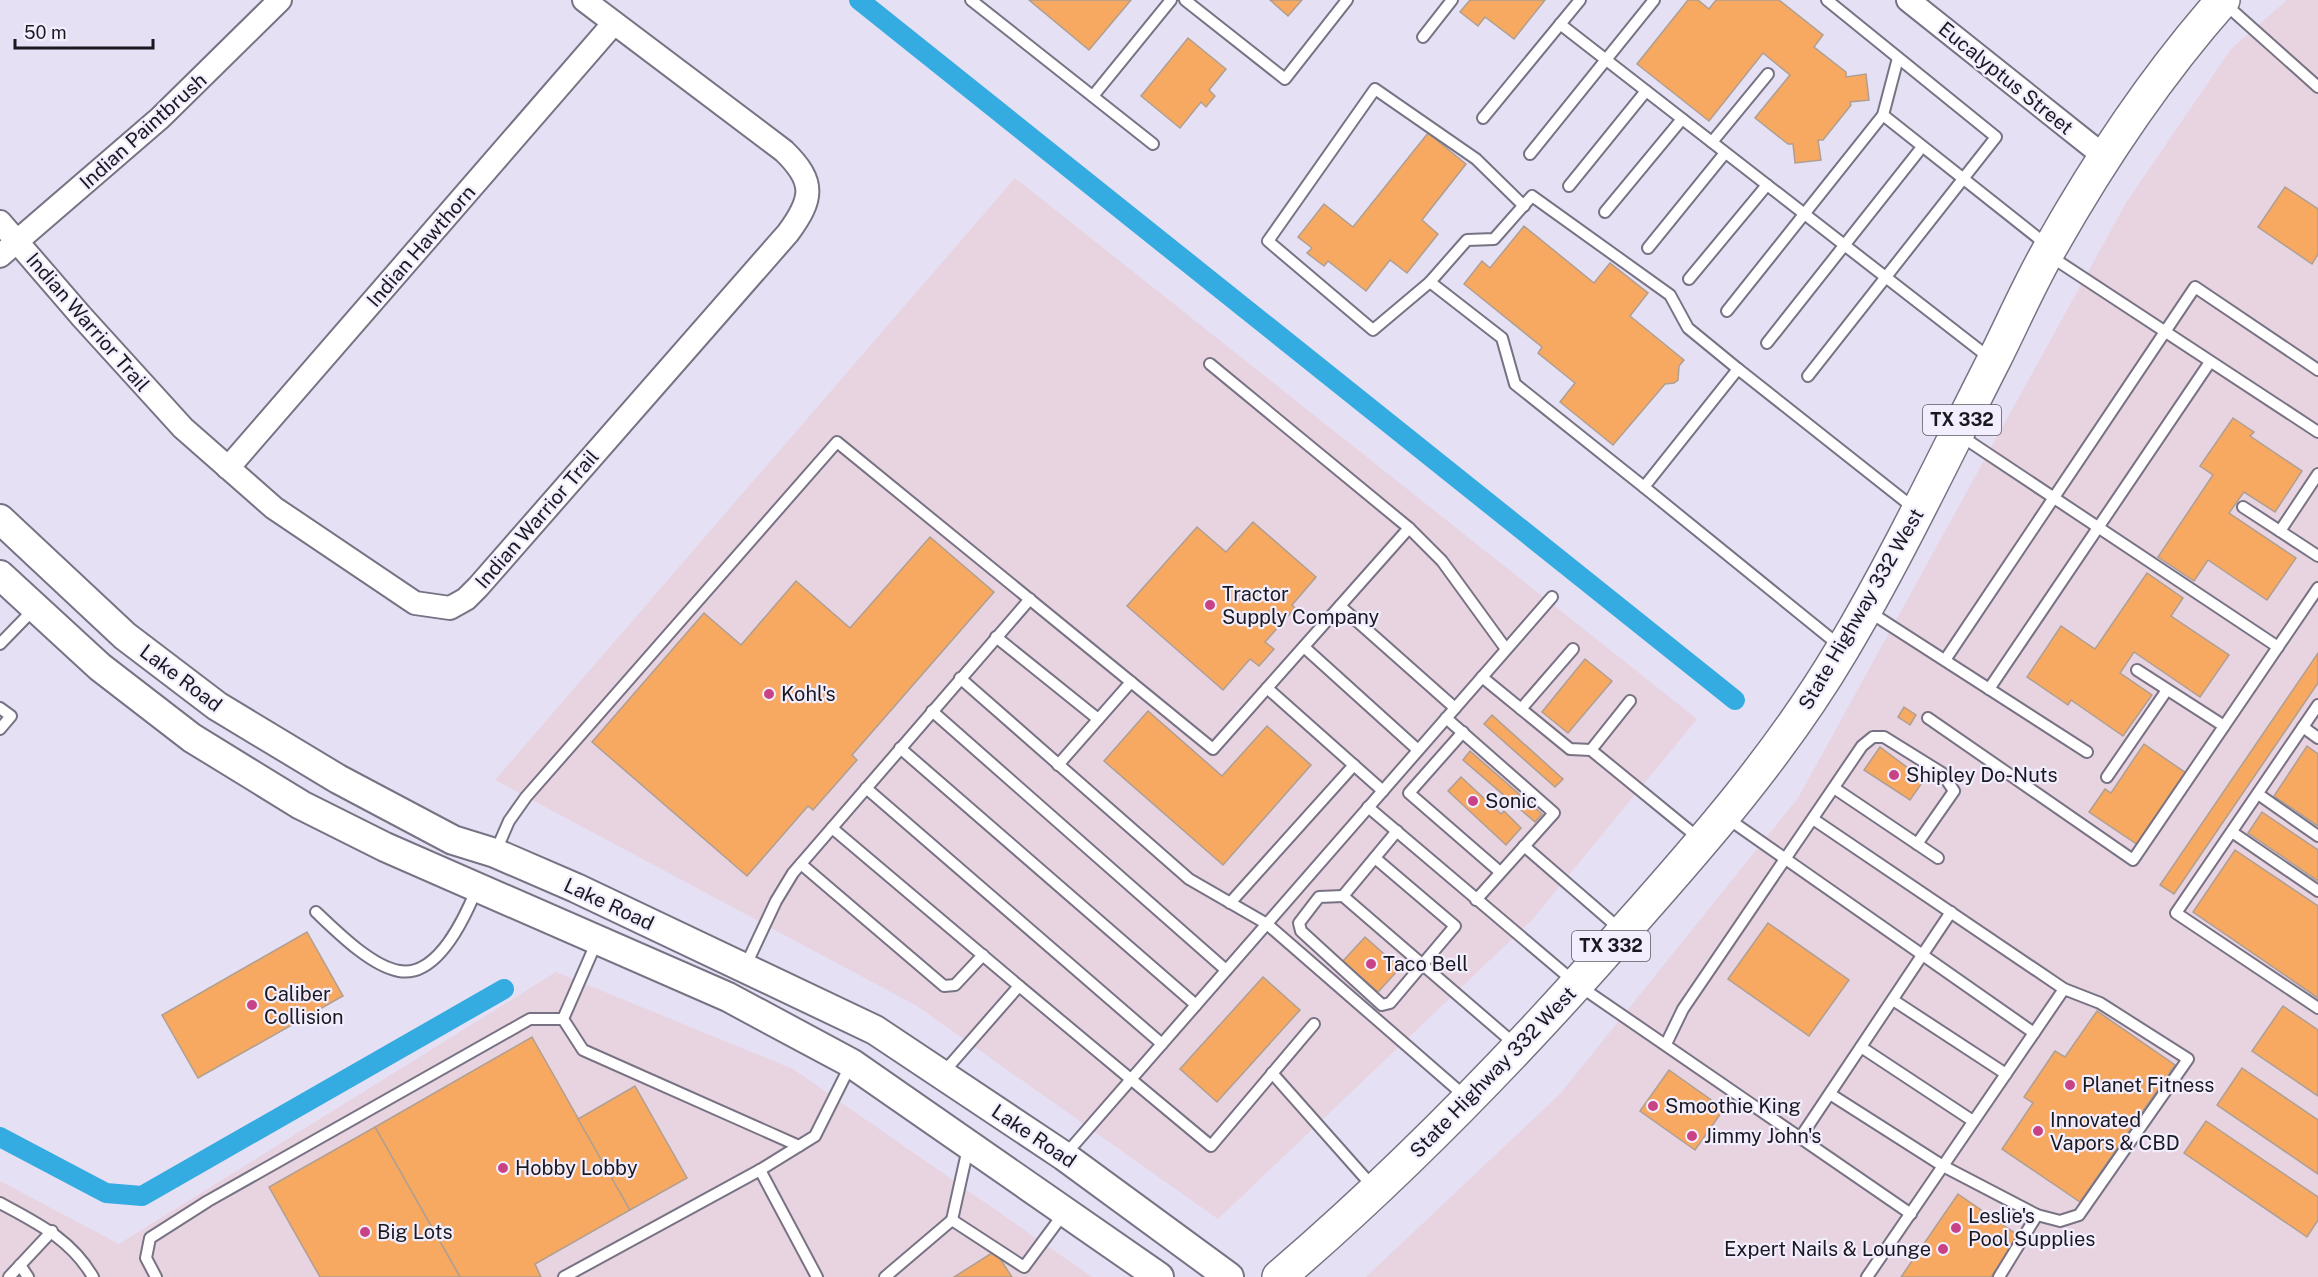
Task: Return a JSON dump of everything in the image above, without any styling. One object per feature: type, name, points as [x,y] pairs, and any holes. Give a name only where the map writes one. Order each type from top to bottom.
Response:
[{"type":"main road","name":"State Highway 332 West","points":[[1279,1277],[1377,1191],[1519,1048],[1578,985],[1725,817],[1780,745],[1843,648],[1865,609],[2049,251],[2105,156],[2175,56],[2223,0]]},
{"type":"street","name":"Indian Paintbrush","points":[[9,249],[160,118],[280,0]]},
{"type":"street","name":"Indian Warrior Trail","points":[[0,222],[9,249],[183,428],[274,508],[374,578],[415,603],[450,608],[466,599],[478,587],[788,233],[802,214],[808,196],[807,179],[799,165],[784,151],[584,0]]},
{"type":"street","name":"Eucalyptus Street","points":[[1908,0],[2105,156]]},
{"type":"street","name":"Indian Hawthorn","points":[[228,468],[614,23]]},
{"type":"street","name":"Lake Road","points":[[0,519],[125,636],[217,706],[338,779],[453,840],[495,853],[612,905],[875,1030],[1065,1156],[1229,1277]]},
{"type":"street","name":"Lake Road","points":[[0,575],[34,609],[100,667],[192,738],[301,805],[385,847],[728,997],[851,1063],[1159,1277]]},
{"type":"street","points":[[477,887],[495,853]]},
{"type":"street","points":[[597,941],[612,905]]},
{"type":"street","points":[[728,997],[745,968]]},
{"type":"street","points":[[851,1063],[875,1030]]},
{"type":"street","points":[[914,1107],[943,1073]]},
{"type":"street","points":[[968,1145],[995,1110]]},
{"type":"street","points":[[1012,1175],[1039,1170],[1065,1156]]},
{"type":"lane","points":[[971,0],[1153,144]]},
{"type":"lane","points":[[1093,96],[1171,0]]},
{"type":"lane","points":[[1185,0],[1285,79],[1347,0]]},
{"type":"lane","points":[[1423,37],[1452,0]]},
{"type":"lane","points":[[1484,118],[1580,0]]},
{"type":"lane","points":[[1530,154],[1654,0]]},
{"type":"lane","points":[[1808,376],[1996,137],[1827,0]]},
{"type":"lane","points":[[2223,0],[2318,87]]},
{"type":"lane","points":[[1560,24],[1993,361]]},
{"type":"lane","points":[[1726,311],[1882,116],[1898,58]]},
{"type":"lane","points":[[1712,142],[1768,74]]},
{"type":"lane","points":[[1524,206],[1476,159],[1375,89],[1268,241],[1373,330],[1430,282],[1467,240],[1494,239],[1524,206],[1532,196],[1670,295],[1688,328],[1917,511]]},
{"type":"lane","points":[[1569,186],[1646,91]]},
{"type":"lane","points":[[1882,116],[2049,251],[2165,332],[2318,432]]},
{"type":"lane","points":[[1605,212],[1682,119]]},
{"type":"lane","points":[[1767,343],[1922,147]]},
{"type":"lane","points":[[1648,248],[1725,153]]},
{"type":"lane","points":[[1689,279],[1767,185]]},
{"type":"lane","points":[[1430,282],[1502,338],[1515,384],[1843,648]]},
{"type":"lane","points":[[1944,660],[2195,286],[2318,370]]},
{"type":"lane","points":[[1989,688],[2210,362]]},
{"type":"lane","points":[[1210,364],[1409,528],[1442,561],[1506,649]]},
{"type":"lane","points":[[1644,487],[1738,369]]},
{"type":"lane","points":[[1956,432],[2278,647]]},
{"type":"lane","points":[[495,853],[509,821],[526,797],[837,442],[1213,749],[1409,528]]},
{"type":"lane","points":[[2280,531],[2318,474]]},
{"type":"lane","points":[[2243,507],[2318,556]]},
{"type":"lane","points":[[1928,718],[2133,860],[2318,588]]},
{"type":"lane","points":[[1065,1156],[1552,597]]},
{"type":"lane","points":[[745,968],[776,901],[801,864],[1030,599]]},
{"type":"lane","points":[[1340,606],[1455,708]]},
{"type":"lane","points":[[0,644],[34,609]]},
{"type":"lane","points":[[1865,609],[2087,752]]},
{"type":"lane","points":[[996,637],[1098,719]]},
{"type":"lane","points":[[1304,646],[1418,750]]},
{"type":"lane","points":[[1521,709],[1573,649]]},
{"type":"lane","points":[[2137,670],[2224,726]]},
{"type":"lane","points":[[1482,677],[1570,749],[1591,750],[1703,842]]},
{"type":"lane","points":[[960,678],[1189,879],[1267,924],[1469,1100]]},
{"type":"lane","points":[[1058,765],[1131,682]]},
{"type":"lane","points":[[1267,688],[1383,791]]},
{"type":"lane","points":[[2107,777],[2168,690]]},
{"type":"lane","points":[[1591,750],[1630,701]]},
{"type":"lane","points":[[2318,705],[2176,913],[2318,1008]]},
{"type":"lane","points":[[0,708],[10,716],[0,729]]},
{"type":"lane","points":[[932,711],[1226,970]]},
{"type":"lane","points":[[1446,718],[1554,813],[1476,900]]},
{"type":"lane","points":[[2303,728],[2318,738]]},
{"type":"lane","points":[[1463,732],[1409,793],[1500,872]]},
{"type":"lane","points":[[1665,1044],[1683,1009],[1862,746],[1873,737],[1884,737],[1942,773],[1954,791],[1917,844]]},
{"type":"lane","points":[[900,748],[1196,1005]]},
{"type":"lane","points":[[1230,903],[1354,765]]},
{"type":"lane","points":[[866,788],[1162,1044]]},
{"type":"lane","points":[[1834,788],[1938,858]]},
{"type":"lane","points":[[2258,794],[2318,836]]},
{"type":"lane","points":[[1368,807],[1578,985],[1911,1214]]},
{"type":"lane","points":[[1725,817],[2034,1033]]},
{"type":"lane","points":[[1813,819],[2064,989],[2100,1003],[2188,1059],[2079,1215],[2060,1221],[2037,1215],[1943,1166],[1830,1094]]},
{"type":"lane","points":[[832,828],[1130,1081],[1211,1146],[1314,1024]]},
{"type":"lane","points":[[1343,896],[1397,831]]},
{"type":"lane","points":[[2232,832],[2318,891]]},
{"type":"lane","points":[[1524,846],[1623,932]]},
{"type":"lane","points":[[1375,858],[1455,926],[1422,965],[1390,1004],[1382,1005],[1301,931],[1299,923],[1319,897],[1343,896],[1422,965],[1519,1048]]},
{"type":"lane","points":[[801,864],[944,986],[955,985],[983,956]]},
{"type":"lane","points":[[316,912],[345,938],[381,964],[405,971],[418,968],[447,945],[462,925],[477,887]]},
{"type":"lane","points":[[1800,1138],[1951,912]]},
{"type":"lane","points":[[563,1019],[597,941]]},
{"type":"lane","points":[[943,1073],[1018,986]]},
{"type":"lane","points":[[1867,1277],[2064,989]]},
{"type":"lane","points":[[1893,1000],[2006,1074]]},
{"type":"lane","points":[[156,1277],[146,1258],[150,1238],[208,1201],[530,1019],[563,1019]]},
{"type":"lane","points":[[563,1019],[583,1050],[799,1146]]},
{"type":"lane","points":[[1861,1047],[1973,1121]]},
{"type":"lane","points":[[564,1277],[760,1170],[815,1136],[851,1063]]},
{"type":"lane","points":[[1272,1073],[1377,1191]]},
{"type":"lane","points":[[885,1277],[952,1220],[968,1145]]},
{"type":"lane","points":[[760,1170],[817,1277]]},
{"type":"lane","points":[[0,1203],[52,1232],[81,1257],[93,1277]]},
{"type":"lane","points":[[952,1220],[1024,1272],[1065,1212]]},
{"type":"lane","points":[[1999,1277],[2037,1215]]},
{"type":"lane","points":[[9,1277],[52,1232]]},
{"type":"lane","points":[[20,1265],[28,1277]]},
{"type":"shaded area","points":[[2287,0],[2318,0],[2318,1277],[1366,1277],[1560,1094],[1798,798],[2126,203],[2231,49]]},
{"type":"shaded area","points":[[1015,178],[1697,719],[1532,920],[1218,1219],[917,1006],[495,780]]},
{"type":"shaded area","points":[[556,972],[793,1069],[1092,1277],[0,1277],[0,1181],[119,1244]]},
{"type":"building","points":[[1029,0],[1131,0],[1089,50]]},
{"type":"building","points":[[1270,0],[1302,0],[1288,16]]},
{"type":"building","points":[[1470,0],[1545,0],[1514,39],[1485,17],[1478,26],[1460,12]]},
{"type":"building","points":[[1688,0],[1698,0],[1709,9],[1716,0],[1779,0],[1823,35],[1814,47],[1846,72],[1846,77],[1866,74],[1869,100],[1850,102],[1851,105],[1823,140],[1818,140],[1821,160],[1795,163],[1793,144],[1788,144],[1755,118],[1790,75],[1763,53],[1709,121],[1637,64]]},
{"type":"building","points":[[1188,38],[1226,69],[1209,90],[1215,96],[1206,107],[1201,102],[1180,128],[1141,96]]},
{"type":"building","points":[[1428,133],[1466,164],[1422,220],[1438,234],[1407,273],[1390,260],[1366,291],[1328,261],[1324,266],[1307,253],[1312,248],[1298,237],[1324,204],[1353,227]]},
{"type":"building","points":[[2285,187],[2318,209],[2318,254],[2312,264],[2258,227]]},
{"type":"building","points":[[1524,226],[1594,283],[1610,263],[1648,293],[1630,316],[1684,360],[1679,366],[1678,380],[1665,384],[1613,445],[1560,402],[1575,383],[1538,353],[1542,347],[1464,284],[1482,261],[1490,268]]},
{"type":"building","points":[[2233,418],[2254,432],[2250,436],[2302,471],[2275,512],[2244,492],[2229,513],[2296,558],[2267,600],[2208,560],[2194,581],[2158,557],[2213,475],[2200,466]]},
{"type":"building","name":"Tractor Supply Company","points":[[1253,522],[1316,577],[1292,605],[1295,608],[1265,642],[1274,649],[1259,666],[1250,659],[1223,690],[1127,606],[1197,527],[1226,552]]},
{"type":"building","name":"Kohl's","points":[[930,537],[994,592],[852,755],[857,760],[813,810],[808,806],[747,876],[592,742],[704,613],[741,645],[796,581],[850,628]]},
{"type":"building","points":[[2147,573],[2183,598],[2171,616],[2229,655],[2200,697],[2134,652],[2120,673],[2152,695],[2123,736],[2071,700],[2068,705],[2027,677],[2061,626],[2095,649]]},
{"type":"building","points":[[2318,653],[2318,683],[2174,894],[2160,885]]},
{"type":"building","points":[[1585,659],[1612,681],[1568,733],[1542,712]]},
{"type":"building","points":[[1904,707],[1916,715],[1910,725],[1898,717]]},
{"type":"building","points":[[1148,711],[1222,776],[1267,726],[1311,765],[1223,865],[1104,761]]},
{"type":"building","points":[[1492,715],[1563,779],[1555,787],[1484,724]]},
{"type":"building","points":[[2144,744],[2186,773],[2138,845],[2089,812],[2105,789],[2111,793]]},
{"type":"building","points":[[2307,746],[2318,754],[2318,826],[2274,796]]},
{"type":"building","name":"Shipley Do-Nuts","points":[[1880,747],[1924,780],[1910,800],[1864,770]]},
{"type":"building","points":[[1470,751],[1542,814],[1535,822],[1463,760]]},
{"type":"building","name":"Sonic","points":[[1461,777],[1501,814],[1504,811],[1521,828],[1506,845],[1448,791]]},
{"type":"building","points":[[2262,812],[2318,850],[2318,881],[2248,833]]},
{"type":"building","points":[[2235,850],[2318,906],[2318,998],[2193,912]]},
{"type":"building","points":[[1768,923],[1849,980],[1809,1036],[1728,979]]},
{"type":"building","name":"Caliber Collision","points":[[307,932],[343,996],[198,1078],[162,1015]]},
{"type":"building","name":"Taco Bell","points":[[1365,937],[1400,968],[1378,992],[1343,961]]},
{"type":"building","points":[[1263,977],[1300,1010],[1217,1102],[1180,1069]]},
{"type":"building","points":[[2283,1006],[2318,1030],[2318,1096],[2252,1051]]},
{"type":"building","points":[[2097,1011],[2175,1065],[2080,1202],[2002,1149],[2033,1103],[2024,1097],[2055,1051],[2065,1057]]},
{"type":"building","name":"Hobby Lobby","points":[[532,1037],[630,1210],[535,1264],[541,1277],[460,1277],[375,1127]]},
{"type":"building","points":[[2242,1068],[2318,1120],[2318,1174],[2217,1105]]},
{"type":"building","points":[[1669,1070],[1724,1109],[1695,1150],[1640,1111]]},
{"type":"building","points":[[635,1086],[687,1178],[630,1210],[578,1119]]},
{"type":"building","points":[[2206,1121],[2318,1197],[2318,1220],[2307,1237],[2184,1153]]},
{"type":"building","name":"Big Lots","points":[[375,1127],[460,1277],[320,1277],[269,1187]]},
{"type":"building","points":[[1958,1194],[2019,1236],[1991,1277],[1901,1277]]},
{"type":"building","points":[[995,1251],[1012,1277],[954,1277]]},
{"type":"waterway","points":[[859,0],[1735,700]]},
{"type":"waterway","points":[[0,1137],[106,1193],[142,1196],[504,989]]},
{"type":"place","name":"Tractor Supply Company","points":[[1210,605]]},
{"type":"place","name":"Kohl's","points":[[769,694]]},
{"type":"place","name":"Shipley Do-Nuts","points":[[1894,775]]},
{"type":"place","name":"Sonic","points":[[1473,801]]},
{"type":"place","name":"Taco Bell","points":[[1371,964]]},
{"type":"place","name":"Caliber Collision","points":[[252,1005]]},
{"type":"place","name":"Planet Fitness","points":[[2070,1085]]},
{"type":"place","name":"Smoothie King","points":[[1653,1106]]},
{"type":"place","name":"Innovated Vapors & CBD","points":[[2038,1131]]},
{"type":"place","name":"Jimmy John's","points":[[1692,1136]]},
{"type":"place","name":"Hobby Lobby","points":[[503,1168]]},
{"type":"place","name":"Leslie's Pool Supplies","points":[[1956,1228]]},
{"type":"place","name":"Big Lots","points":[[365,1232]]},
{"type":"place","name":"Expert Nails & Lounge","points":[[1943,1249]]}]
